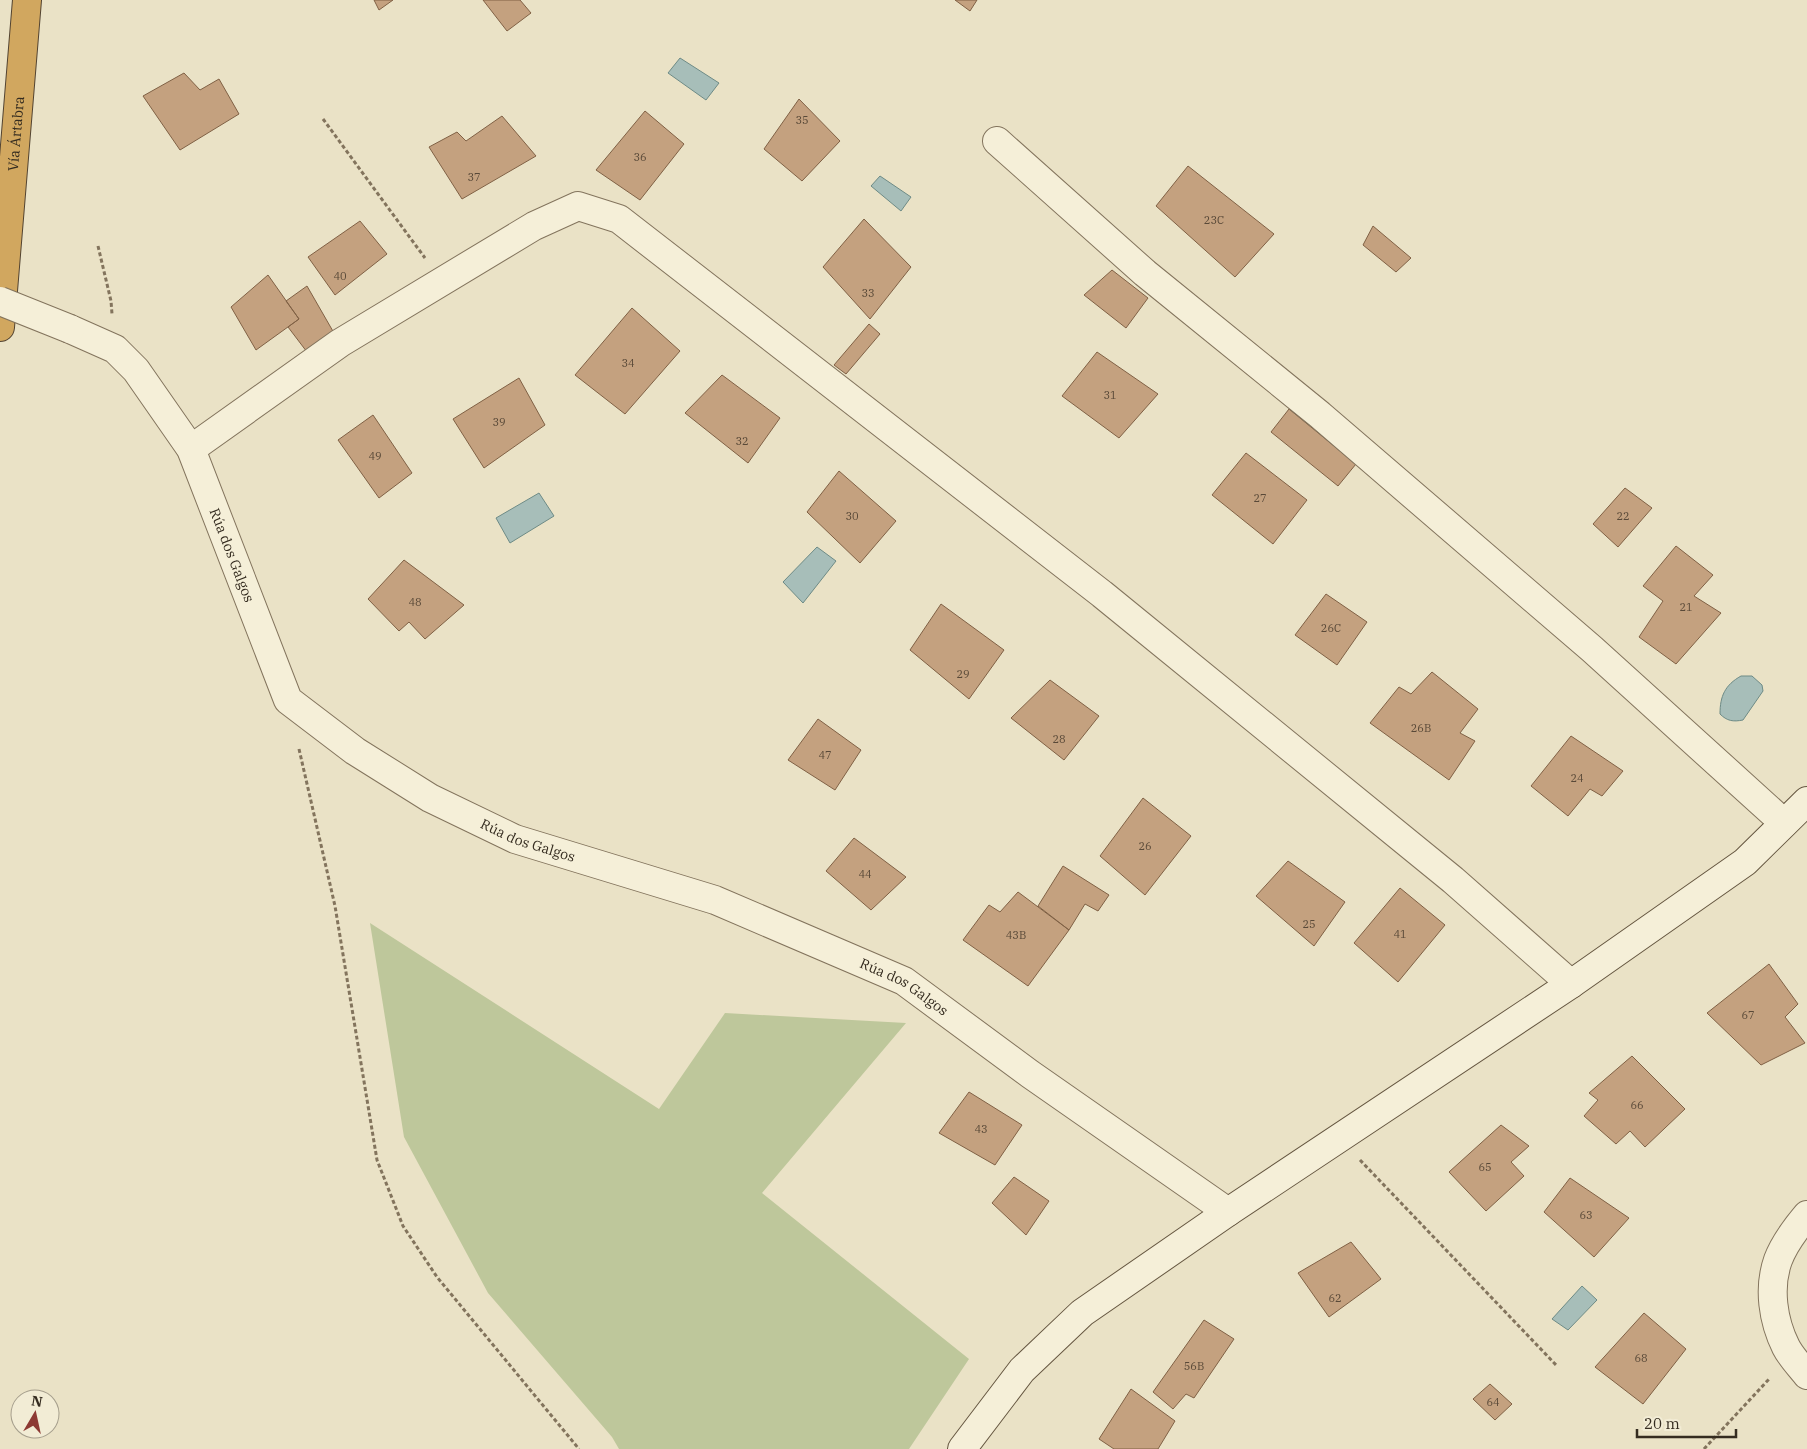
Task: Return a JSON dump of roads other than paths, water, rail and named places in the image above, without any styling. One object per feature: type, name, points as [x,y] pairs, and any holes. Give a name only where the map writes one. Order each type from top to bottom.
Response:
[{"type":"highway","name":"Vía Ártabra","points":[[0,327],[28,0]]},
{"type":"street","points":[[997,141],[1145,273],[1320,415],[1584,642],[1784,823]]},
{"type":"street","points":[[192,449],[340,343],[534,226],[578,206],[619,219],[1102,594],[1453,880],[1570,984]]},
{"type":"street","name":"Rúa dos Galgos","points":[[0,300],[115,349],[136,370],[192,449],[288,700],[355,751],[430,798],[515,839],[715,900],[904,981],[1030,1074],[1228,1212]]},
{"type":"street","points":[[962,1449],[1022,1370],[1082,1313],[1228,1212],[1570,984],[1745,862],[1807,801]]},
{"type":"street","points":[[1799,1365],[1787,1348],[1775,1316],[1773,1292],[1778,1260],[1796,1228],[1807,1215]]},
{"type":"water","points":[[680,58],[719,83],[706,100],[668,73]]},
{"type":"water","points":[[880,176],[911,197],[901,211],[871,186]]},
{"type":"water","points":[[539,493],[554,516],[510,543],[496,518]]},
{"type":"water","points":[[817,547],[836,561],[803,603],[783,582]]},
{"type":"water","points":[[1741,676],[1752,676],[1762,685],[1763,691],[1743,720],[1730,720],[1720,714],[1722,696],[1727,687]]},
{"type":"water","points":[[1582,1286],[1597,1300],[1568,1330],[1552,1319]]}]
